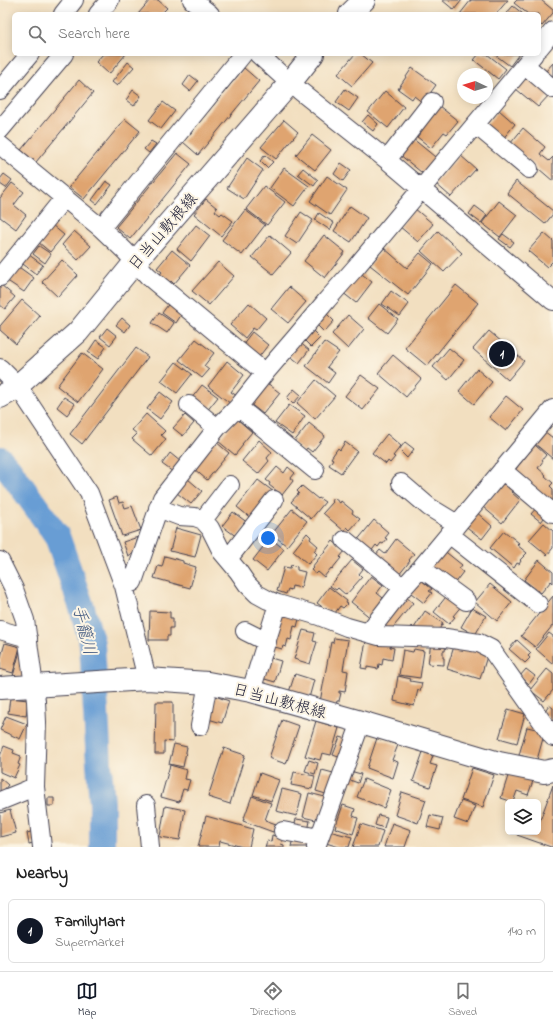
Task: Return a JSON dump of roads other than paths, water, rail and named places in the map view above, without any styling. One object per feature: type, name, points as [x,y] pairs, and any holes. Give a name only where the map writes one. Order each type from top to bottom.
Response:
[{"type":"main road","points":[[352,12],[364,0]]},
{"type":"main road","name":"日当山敷根線","points":[[10,391],[78,332],[135,262],[290,83],[311,56]]},
{"type":"main road","name":"日当山敷根線","points":[[0,688],[144,679],[208,683],[251,691],[499,762],[544,772],[553,770]]},
{"type":"street","points":[[64,12],[74,0]]},
{"type":"street","points":[[100,12],[110,0]]},
{"type":"street","points":[[192,0],[207,12]]},
{"type":"street","points":[[541,45],[553,30]]},
{"type":"street","points":[[0,90],[28,56]]},
{"type":"street","points":[[0,130],[62,56]]},
{"type":"street","points":[[101,228],[241,56]]},
{"type":"street","points":[[260,56],[290,83],[386,160],[553,301]]},
{"type":"street","points":[[124,586],[133,582],[162,498],[217,428],[238,407],[529,60],[553,89]]},
{"type":"street","points":[[386,160],[432,102]]},
{"type":"street","points":[[476,125],[529,169]]},
{"type":"street","points":[[0,145],[101,228],[148,276],[265,373]]},
{"type":"street","points":[[0,276],[64,198]]},
{"type":"street","points":[[0,368],[10,391],[89,493],[124,586],[144,679]]},
{"type":"street","points":[[189,405],[217,428]]},
{"type":"street","points":[[238,407],[315,470]]},
{"type":"street","points":[[368,633],[403,588],[552,412]]},
{"type":"street","points":[[502,470],[553,513]]},
{"type":"street","points":[[401,483],[538,604]]},
{"type":"street","points":[[202,520],[230,485]]},
{"type":"street","points":[[228,559],[274,500]]},
{"type":"street","points":[[158,508],[179,516],[195,517],[202,520],[210,528],[220,549],[252,590],[262,597],[278,604],[379,636],[446,638],[485,645],[491,650],[553,737]]},
{"type":"street","points":[[345,540],[403,588]]},
{"type":"street","points":[[0,561],[14,589],[25,620],[28,638],[41,685],[35,787],[42,847]]},
{"type":"street","points":[[421,568],[466,601]]},
{"type":"street","points":[[251,691],[278,604]]},
{"type":"street","points":[[0,630],[28,638]]},
{"type":"street","points":[[245,631],[267,642]]},
{"type":"street","points":[[200,726],[208,683]]},
{"type":"street","points":[[283,831],[317,842],[361,722]]},
{"type":"street","points":[[0,801],[35,787]]},
{"type":"street","points":[[146,805],[150,847]]},
{"type":"waterway","name":"手籠川","points":[[0,459],[9,469],[57,536],[82,608],[92,644],[102,804],[102,847]]},
{"type":"place","name":"FamilyMart","points":[[502,354]]}]
